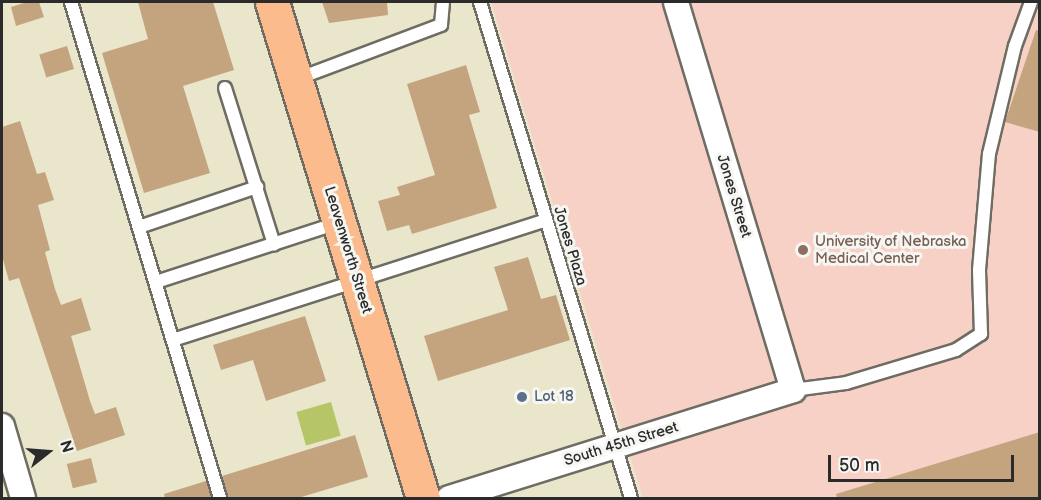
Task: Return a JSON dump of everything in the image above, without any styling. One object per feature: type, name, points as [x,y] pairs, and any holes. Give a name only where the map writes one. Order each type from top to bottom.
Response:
[{"type":"main road","name":"Leavenworth Street","points":[[272,2],[423,498]]},
{"type":"street","name":"Jones Street","points":[[675,2],[793,390]]},
{"type":"street","name":"South 45th Street","points":[[449,498],[793,390]]},
{"type":"street","points":[[2,426],[23,498]]},
{"type":"lane","points":[[72,2],[220,498]]},
{"type":"lane","points":[[296,80],[441,25],[442,2]]},
{"type":"lane","name":"Jones Plaza","points":[[480,2],[631,498]]},
{"type":"lane","points":[[793,390],[846,383],[956,350],[981,334],[979,270],[989,154],[1015,46],[1031,2]]},
{"type":"lane","points":[[225,88],[274,244]]},
{"type":"lane","points":[[139,227],[257,188]]},
{"type":"lane","points":[[173,340],[546,220]]},
{"type":"lane","points":[[156,282],[339,223]]},
{"type":"shaded area","name":"University of Nebraska Medical Center","points":[[491,2],[1039,2],[1039,498],[643,498]]},
{"type":"green space","points":[[331,402],[341,436],[306,446],[296,412]]},
{"type":"building","points":[[27,2],[39,2],[44,17],[16,26],[11,7]]},
{"type":"building","points":[[138,2],[213,2],[234,70],[183,86],[210,173],[144,193],[102,53],[148,39]]},
{"type":"building","points":[[322,2],[387,2],[388,15],[329,23]]},
{"type":"building","points":[[1036,30],[1040,31],[1040,132],[1005,122]]},
{"type":"building","points":[[67,46],[74,69],[46,77],[39,54]]},
{"type":"building","points":[[466,65],[480,112],[469,115],[497,208],[412,234],[409,225],[387,231],[378,201],[400,195],[397,187],[435,175],[407,84]]},
{"type":"building","points":[[20,121],[37,174],[45,172],[54,200],[38,205],[50,250],[45,252],[55,289],[61,305],[81,298],[91,330],[71,336],[90,401],[95,414],[116,407],[125,435],[77,451],[19,278],[9,281],[2,256],[2,127]]},
{"type":"building","points":[[528,257],[541,299],[556,295],[570,340],[438,381],[424,336],[508,310],[494,267]]},
{"type":"building","points":[[305,316],[326,381],[266,401],[253,360],[221,370],[213,345]]},
{"type":"building","points":[[1040,432],[1040,498],[837,498],[836,494]]},
{"type":"building","points":[[355,435],[368,477],[298,498],[228,498],[222,476]]},
{"type":"building","points":[[91,458],[97,482],[73,488],[67,464]]},
{"type":"building","points":[[206,481],[212,498],[165,498],[164,494]]},
{"type":"place","name":"University of Nebraska Medical Center","points":[[803,250]]},
{"type":"place","name":"Lot 18","points":[[522,397]]}]
